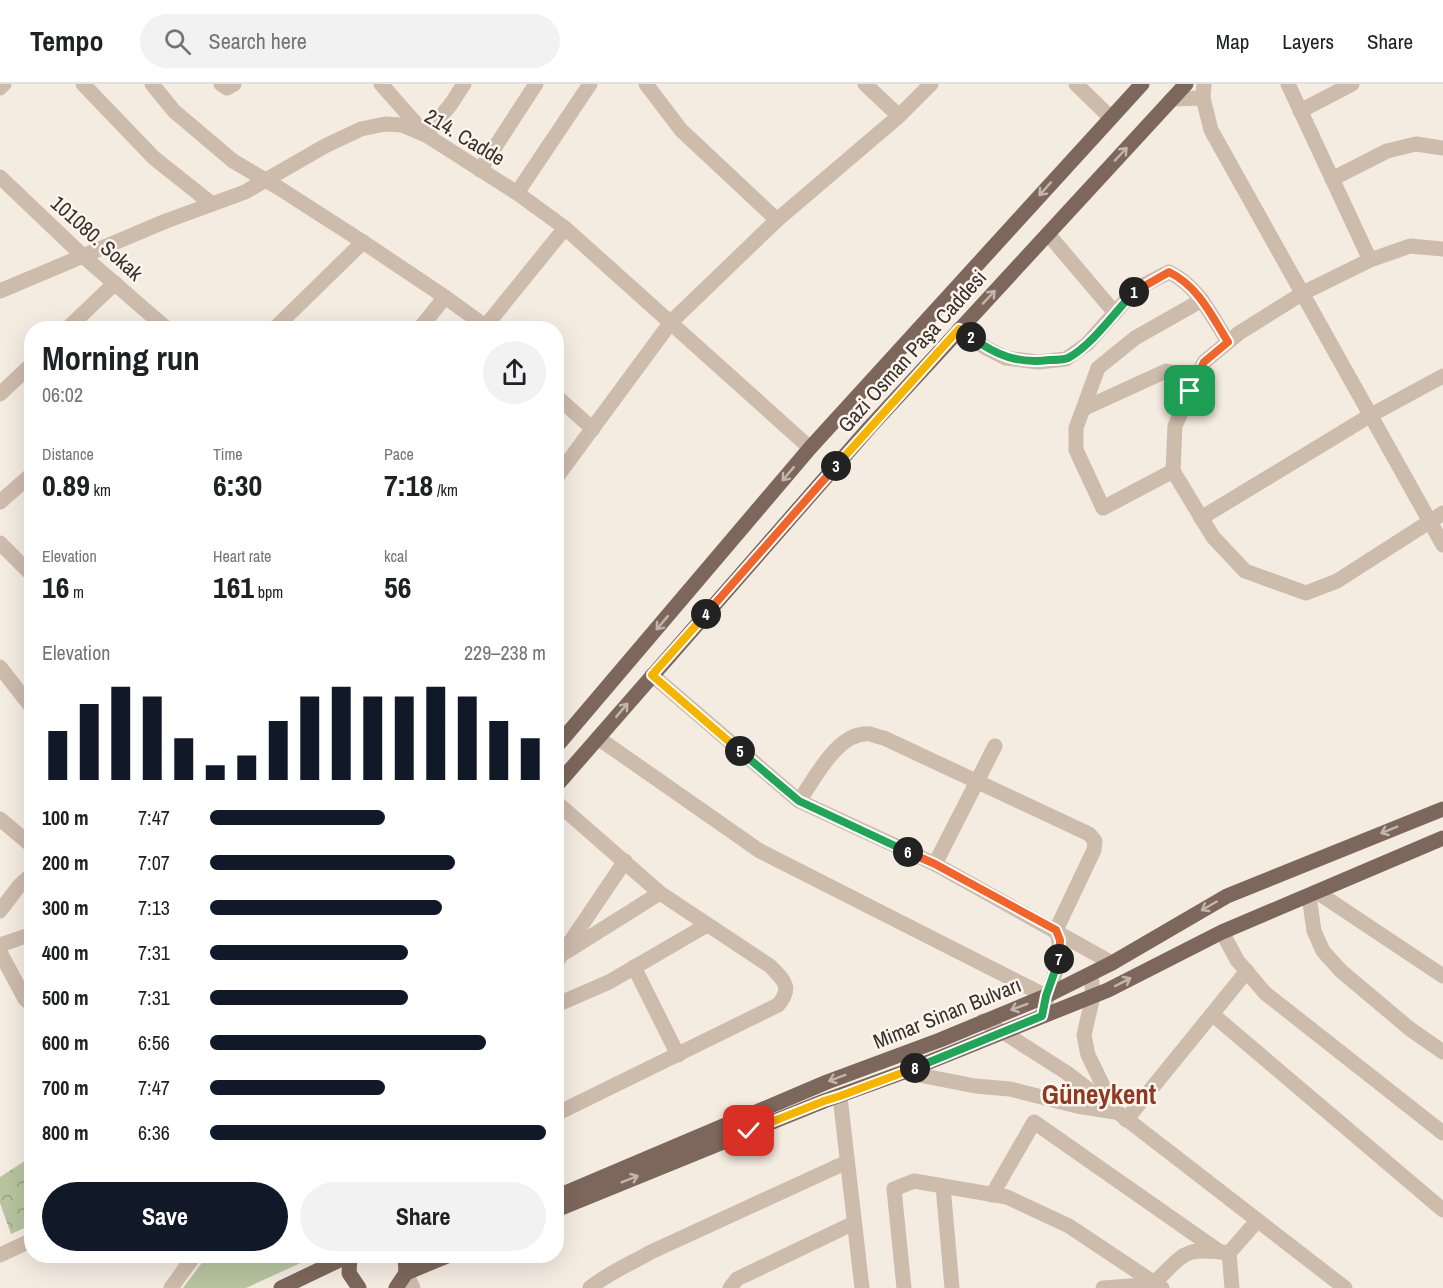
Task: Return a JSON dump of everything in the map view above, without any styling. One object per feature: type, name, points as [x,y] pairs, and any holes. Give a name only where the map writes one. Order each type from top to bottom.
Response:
[{"type":"main road","name":"Gazi Osman Paşa Caddesi","points":[[564,738],[810,448],[1142,84]]},
{"type":"main road","name":"Gazi Osman Paşa Caddesi","points":[[564,777],[862,437],[1186,84]]},
{"type":"main road","name":"Mimar Sinan Bulvarı","points":[[564,1194],[827,1082],[940,1040],[1046,996],[1112,963],[1227,896],[1443,808]]},
{"type":"main road","name":"Mimar Sinan Bulvarı","points":[[564,1207],[824,1101],[904,1072],[1093,996],[1222,932],[1443,838]]},
{"type":"main road","points":[[280,1288],[334,1263]]},
{"type":"main road","points":[[349,1263],[349,1273],[359,1288]]},
{"type":"main road","points":[[405,1263],[406,1273]]},
{"type":"main road","points":[[396,1288],[406,1273],[430,1263]]},
{"type":"street","points":[[0,87],[4,84]]},
{"type":"street","points":[[82,84],[154,158],[212,204]]},
{"type":"street","points":[[152,84],[174,111],[233,161],[363,242],[477,321]]},
{"type":"street","points":[[221,84],[227,88],[234,84]]},
{"type":"street","points":[[381,84],[426,135],[465,84]]},
{"type":"street","points":[[480,170],[536,84]]},
{"type":"street","points":[[517,193],[590,84]]},
{"type":"street","points":[[646,84],[681,130],[777,220]]},
{"type":"street","points":[[865,84],[899,116]]},
{"type":"street","points":[[564,467],[671,322],[777,220],[899,116],[931,84]]},
{"type":"street","points":[[1076,84],[1110,117]]},
{"type":"street","points":[[1288,84],[1370,260]]},
{"type":"street","points":[[1300,111],[1352,84]]},
{"type":"street","points":[[1172,99],[1204,91],[1211,130],[1371,415],[1436,517],[1443,545]]},
{"type":"street","name":"214. Cadde","points":[[0,291],[267,181],[325,146],[361,129],[385,124],[402,124],[426,135],[517,193],[565,228],[810,448]]},
{"type":"street","points":[[1332,179],[1387,151],[1416,144],[1443,148]]},
{"type":"street","name":"101080. Sokak","points":[[0,177],[83,256],[158,321]]},
{"type":"street","points":[[492,321],[565,228]]},
{"type":"street","points":[[1048,234],[1115,313]]},
{"type":"street","points":[[282,321],[363,242]]},
{"type":"street","points":[[1436,517],[1337,581],[1306,593],[1245,571],[1213,537],[1173,471],[1175,426],[1204,362],[1228,342],[1303,293],[1370,260],[1410,246],[1443,249]]},
{"type":"street","points":[[959,329],[986,348],[1006,358],[1038,362],[1066,359],[1087,344],[1136,289],[1169,272],[1182,278],[1202,300],[1228,342]]},
{"type":"street","points":[[75,321],[115,283]]},
{"type":"street","points":[[426,321],[445,297]]},
{"type":"street","points":[[1173,471],[1103,508],[1076,450],[1076,428],[1098,368],[1135,338],[1202,300]]},
{"type":"street","points":[[1083,409],[1166,371],[1197,376]]},
{"type":"street","points":[[0,394],[24,372]]},
{"type":"street","points":[[1202,518],[1371,415],[1443,375]]},
{"type":"street","points":[[564,403],[593,429]]},
{"type":"street","points":[[0,502],[24,481]]},
{"type":"street","points":[[0,543],[24,565]]},
{"type":"street","points":[[0,667],[24,698]]},
{"type":"street","points":[[652,675],[799,801],[935,864],[1112,963]]},
{"type":"street","points":[[799,801],[836,747],[853,737],[868,734],[884,738],[1089,834],[1095,841],[1094,850],[1056,930],[1060,940],[1059,958],[1042,1016]]},
{"type":"street","points":[[598,738],[760,850],[1046,996]]},
{"type":"street","points":[[935,864],[995,746]]},
{"type":"street","points":[[564,809],[660,893],[770,966],[783,979],[787,988],[785,997],[778,1005],[564,1110]]},
{"type":"street","points":[[0,819],[24,839]]},
{"type":"street","points":[[564,952],[625,861]]},
{"type":"street","points":[[0,912],[24,881]]},
{"type":"street","points":[[564,956],[660,893]]},
{"type":"street","points":[[1313,894],[1443,976]]},
{"type":"street","points":[[1313,894],[1314,931],[1323,951],[1341,971],[1410,1029],[1443,1052]]},
{"type":"street","points":[[564,1002],[609,982],[707,925]]},
{"type":"street","points":[[1222,932],[1237,960],[1265,993],[1443,1133]]},
{"type":"street","points":[[0,945],[24,937]]},
{"type":"street","points":[[0,952],[24,997]]},
{"type":"street","points":[[634,967],[678,1055]]},
{"type":"street","points":[[1121,1116],[1247,971]]},
{"type":"street","points":[[1091,974],[1093,996],[1084,1035],[1088,1055],[1121,1116]]},
{"type":"street","points":[[1212,1014],[1443,1210]]},
{"type":"street","points":[[983,1021],[1067,1073],[1343,1287]]},
{"type":"street","points":[[904,1072],[975,1086],[1010,1089],[1121,1116]]},
{"type":"street","points":[[840,1096],[862,1288]]},
{"type":"street","points":[[992,1195],[1034,1122],[1225,1253],[1232,1288]]},
{"type":"street","points":[[590,1288],[600,1279],[660,1248],[847,1162]]},
{"type":"street","points":[[904,1288],[894,1189],[914,1181],[1007,1197],[1069,1226],[1158,1285]]},
{"type":"street","points":[[943,1186],[952,1288]]},
{"type":"street","points":[[1225,1253],[1257,1221]]},
{"type":"street","points":[[730,1288],[737,1279],[854,1223]]},
{"type":"street","points":[[0,1255],[24,1244]]},
{"type":"street","points":[[1103,1288],[1158,1285],[1181,1257],[1193,1250],[1203,1249],[1225,1253]]},
{"type":"street","points":[[171,1288],[189,1263]]},
{"type":"street","points":[[406,1273],[413,1288]]},
{"type":"green space","points":[[24,1162],[24,1228],[11,1234],[0,1203],[0,1177]]},
{"type":"green space","points":[[202,1263],[300,1263],[246,1288],[183,1288]]},
{"type":"district","name":"Güneykent","points":[[1099,1094]]},
{"type":"route","points":[[749,1131],[1042,1016],[1059,958],[1060,940],[1056,930],[935,864],[799,801],[652,675],[959,329],[986,348],[1006,358],[1038,362],[1066,359],[1087,344],[1136,289],[1169,272],[1182,278],[1202,300],[1228,342],[1204,362],[1190,391]]}]
